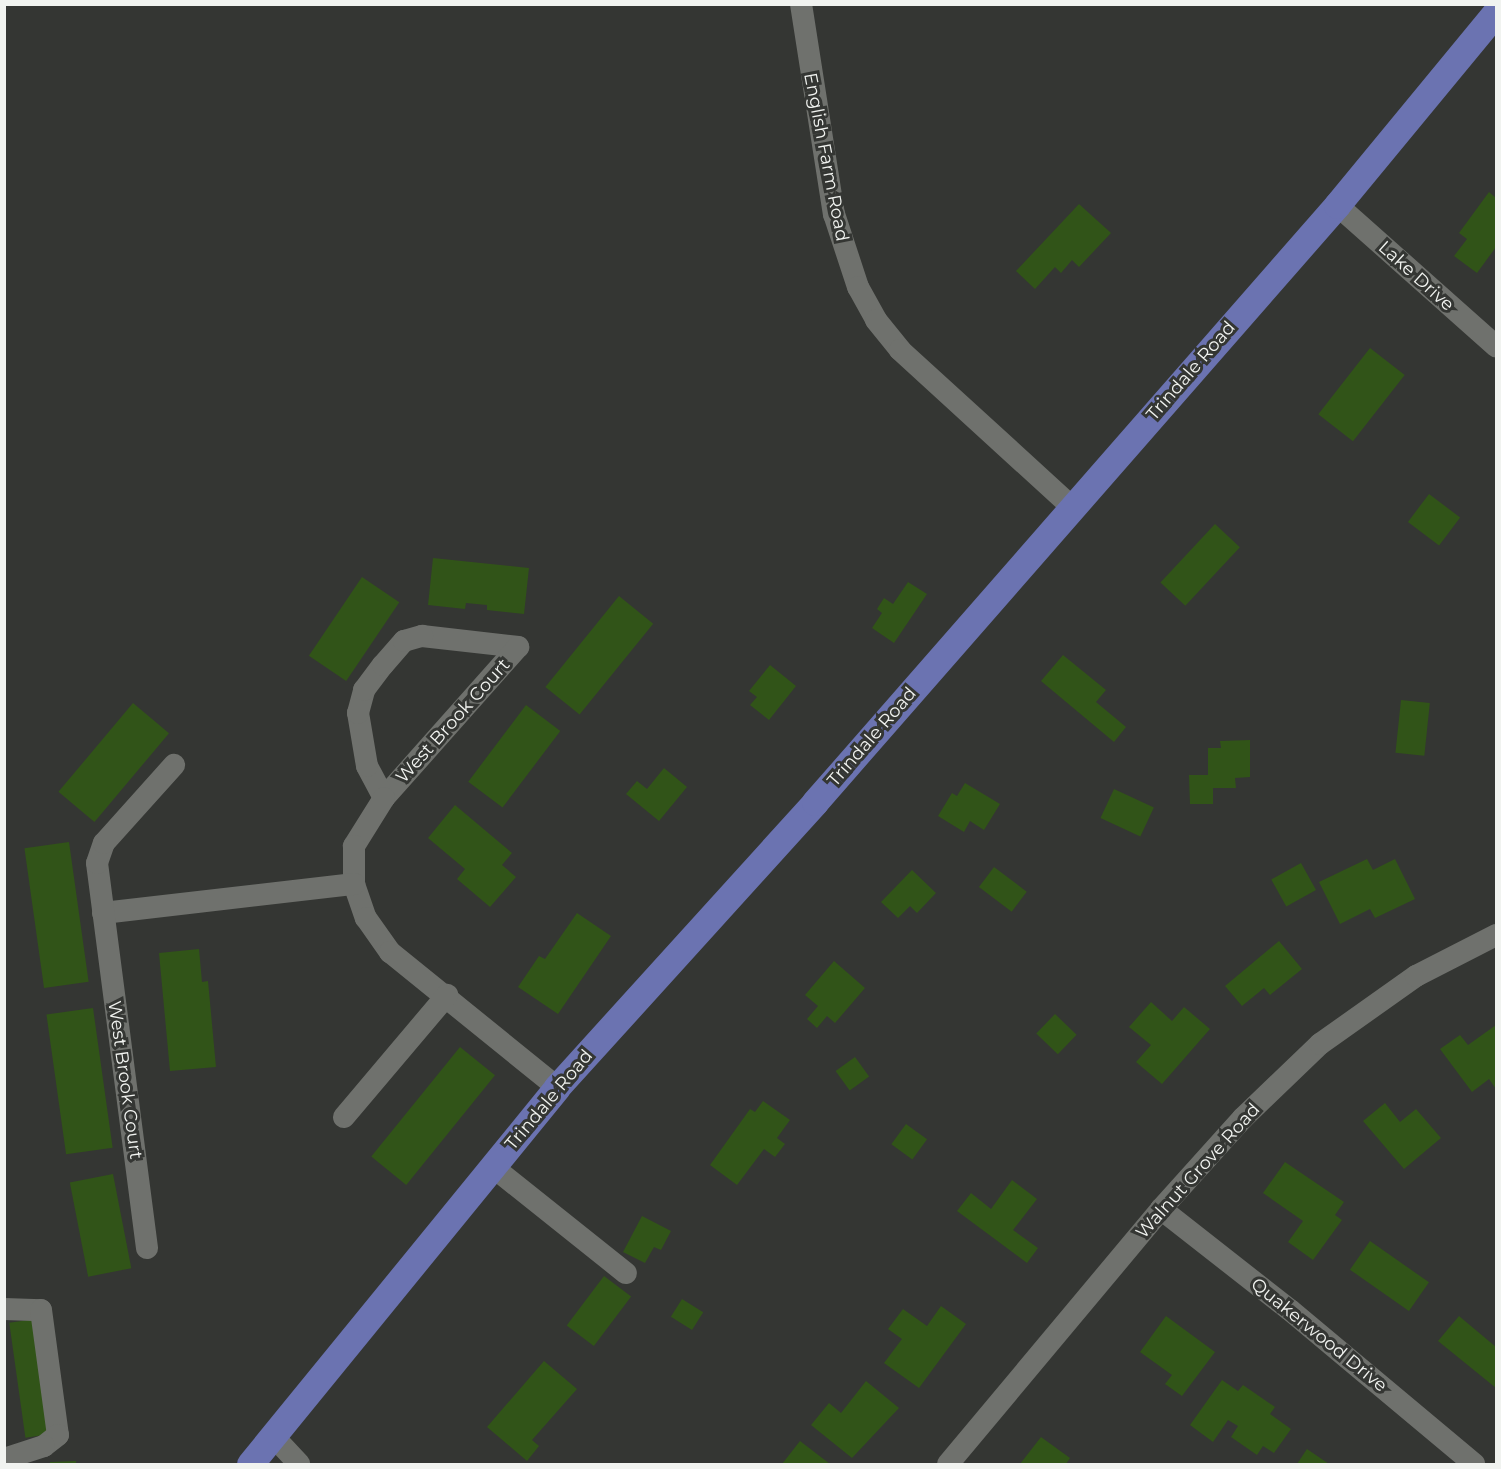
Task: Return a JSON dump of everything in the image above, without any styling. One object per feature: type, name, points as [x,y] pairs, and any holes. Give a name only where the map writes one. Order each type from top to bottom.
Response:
[{"type":"main road","name":"Trindale Road","points":[[250,1464],[557,1087],[815,802],[1071,506],[1337,205],[1497,12]]},
{"type":"street","name":"English Farm Road","points":[[801,4],[832,203],[858,287],[876,320],[900,350],[1071,506]]},
{"type":"street","name":"Lake Drive","points":[[1337,205],[1497,346]]},
{"type":"street","name":"West Brook Court","points":[[384,798],[367,766],[358,713],[364,690],[404,641],[422,636],[518,647],[384,798],[354,846],[354,884],[366,918],[390,952],[447,995],[557,1087]]},
{"type":"street","name":"West Brook Court","points":[[147,1248],[97,863],[104,843],[174,765]]},
{"type":"street","points":[[103,913],[354,884]]},
{"type":"street","name":"Walnut Grove Road","points":[[948,1464],[1161,1209],[1243,1118],[1333,1033],[1416,976],[1497,935]]},
{"type":"street","points":[[345,1117],[447,995]]},
{"type":"street","points":[[493,1167],[626,1273]]},
{"type":"street","name":"Quakerwood Drive","points":[[1161,1209],[1290,1310],[1474,1464]]},
{"type":"street","points":[[4,1309],[41,1310],[58,1435],[44,1446],[4,1459]]},
{"type":"street","points":[[274,1437],[299,1464]]},
{"type":"building","points":[[1489,192],[1496,198],[1496,247],[1477,273],[1454,256],[1467,239],[1459,233]]},
{"type":"building","points":[[1079,204],[1111,233],[1079,267],[1072,260],[1061,273],[1055,267],[1035,289],[1016,271]]},
{"type":"building","points":[[1370,348],[1405,375],[1353,441],[1318,414]]},
{"type":"building","points":[[1429,494],[1460,517],[1439,545],[1408,522]]},
{"type":"building","points":[[1215,524],[1240,547],[1185,606],[1160,583]]},
{"type":"building","points":[[433,558],[529,568],[524,614],[487,610],[487,605],[466,603],[465,609],[428,605]]},
{"type":"building","points":[[362,577],[399,602],[346,681],[309,656]]},
{"type":"building","points":[[908,582],[927,594],[894,643],[872,628],[882,613],[877,609],[884,598],[893,604]]},
{"type":"building","points":[[619,596],[653,624],[580,715],[545,687]]},
{"type":"building","points":[[1063,655],[1106,690],[1096,702],[1126,727],[1114,742],[1041,681]]},
{"type":"building","points":[[770,665],[796,686],[769,720],[750,705],[757,697],[749,691]]},
{"type":"building","points":[[1401,700],[1430,703],[1424,756],[1395,753]]},
{"type":"building","points":[[133,703],[169,733],[94,822],[58,792]]},
{"type":"building","points":[[526,705],[560,731],[503,808],[468,782]]},
{"type":"building","points":[[1250,740],[1250,777],[1235,778],[1236,788],[1213,788],[1213,804],[1190,804],[1189,775],[1208,775],[1208,748],[1221,748],[1220,741]]},
{"type":"building","points":[[664,768],[687,787],[659,821],[626,794],[637,781],[647,789]]},
{"type":"building","points":[[965,783],[1000,804],[984,830],[970,821],[964,832],[938,816],[952,793],[957,796]]},
{"type":"building","points":[[1114,789],[1154,808],[1140,837],[1100,818]]},
{"type":"building","points":[[455,805],[512,853],[502,865],[516,877],[490,907],[457,879],[465,869],[428,838]]},
{"type":"building","points":[[69,842],[89,982],[44,988],[24,848]]},
{"type":"building","points":[[1367,859],[1373,870],[1395,859],[1415,899],[1375,918],[1370,909],[1340,924],[1319,882]]},
{"type":"building","points":[[1301,863],[1316,890],[1286,907],[1271,879]]},
{"type":"building","points":[[994,867],[1027,892],[1012,912],[979,887]]},
{"type":"building","points":[[912,870],[936,893],[917,913],[910,906],[898,918],[881,902]]},
{"type":"building","points":[[577,913],[611,936],[558,1014],[518,987],[539,956],[545,959]]},
{"type":"building","points":[[1279,941],[1302,969],[1270,995],[1264,988],[1242,1006],[1225,986]]},
{"type":"building","points":[[199,949],[202,982],[208,981],[216,1067],[170,1071],[159,953]]},
{"type":"building","points":[[834,961],[865,988],[835,1023],[827,1016],[817,1028],[807,1019],[818,1006],[805,995]]},
{"type":"building","points":[[1151,1002],[1172,1021],[1184,1007],[1210,1029],[1162,1084],[1136,1062],[1151,1045],[1129,1027]]},
{"type":"building","points":[[93,1008],[113,1148],[66,1154],[46,1015]]},
{"type":"building","points":[[1055,1014],[1077,1035],[1058,1054],[1036,1033]]},
{"type":"building","points":[[1496,1025],[1496,1089],[1489,1079],[1472,1092],[1440,1049],[1460,1035],[1468,1045]]},
{"type":"building","points":[[460,1047],[495,1075],[406,1185],[371,1157]]},
{"type":"building","points":[[855,1057],[869,1076],[850,1091],[836,1071]]},
{"type":"building","points":[[763,1101],[790,1120],[777,1138],[785,1144],[775,1157],[764,1149],[737,1185],[710,1165],[750,1109],[755,1112]]},
{"type":"building","points":[[1385,1103],[1400,1122],[1416,1109],[1441,1138],[1404,1169],[1363,1121]]},
{"type":"building","points":[[906,1124],[927,1139],[912,1160],[891,1144]]},
{"type":"building","points":[[1285,1162],[1344,1202],[1335,1215],[1342,1220],[1313,1260],[1288,1242],[1303,1221],[1263,1193]]},
{"type":"building","points":[[113,1174],[131,1268],[88,1277],[70,1182]]},
{"type":"building","points":[[1012,1180],[1037,1199],[1013,1230],[1038,1248],[1027,1263],[957,1211],[971,1193],[991,1209]]},
{"type":"building","points":[[642,1216],[671,1231],[661,1250],[654,1247],[645,1263],[623,1252]]},
{"type":"building","points":[[1370,1241],[1429,1282],[1409,1311],[1350,1270]]},
{"type":"building","points":[[604,1276],[631,1296],[594,1346],[567,1326]]},
{"type":"building","points":[[682,1299],[703,1312],[692,1330],[671,1317]]},
{"type":"building","points":[[941,1306],[966,1324],[919,1388],[884,1363],[902,1339],[888,1329],[903,1309],[927,1326]]},
{"type":"building","points":[[1166,1316],[1215,1352],[1182,1396],[1165,1384],[1172,1375],[1140,1352]]},
{"type":"building","points":[[1459,1316],[1496,1347],[1496,1388],[1438,1341]]},
{"type":"building","points":[[36,1319],[52,1434],[25,1438],[9,1323]]},
{"type":"building","points":[[544,1361],[577,1389],[532,1440],[539,1446],[527,1461],[487,1427]]},
{"type":"building","points":[[1222,1380],[1238,1391],[1243,1385],[1275,1407],[1270,1414],[1291,1429],[1274,1453],[1263,1446],[1257,1455],[1231,1437],[1238,1426],[1228,1420],[1213,1442],[1190,1425]]},
{"type":"building","points":[[866,1381],[899,1408],[852,1458],[811,1425],[829,1403],[841,1413]]},
{"type":"building","points":[[1041,1437],[1070,1458],[1066,1464],[1020,1464]]},
{"type":"building","points":[[800,1441],[830,1464],[782,1464]]},
{"type":"building","points":[[1307,1449],[1329,1464],[1297,1464]]},
{"type":"building","points":[[76,1461],[76,1464],[50,1464],[50,1462]]}]
